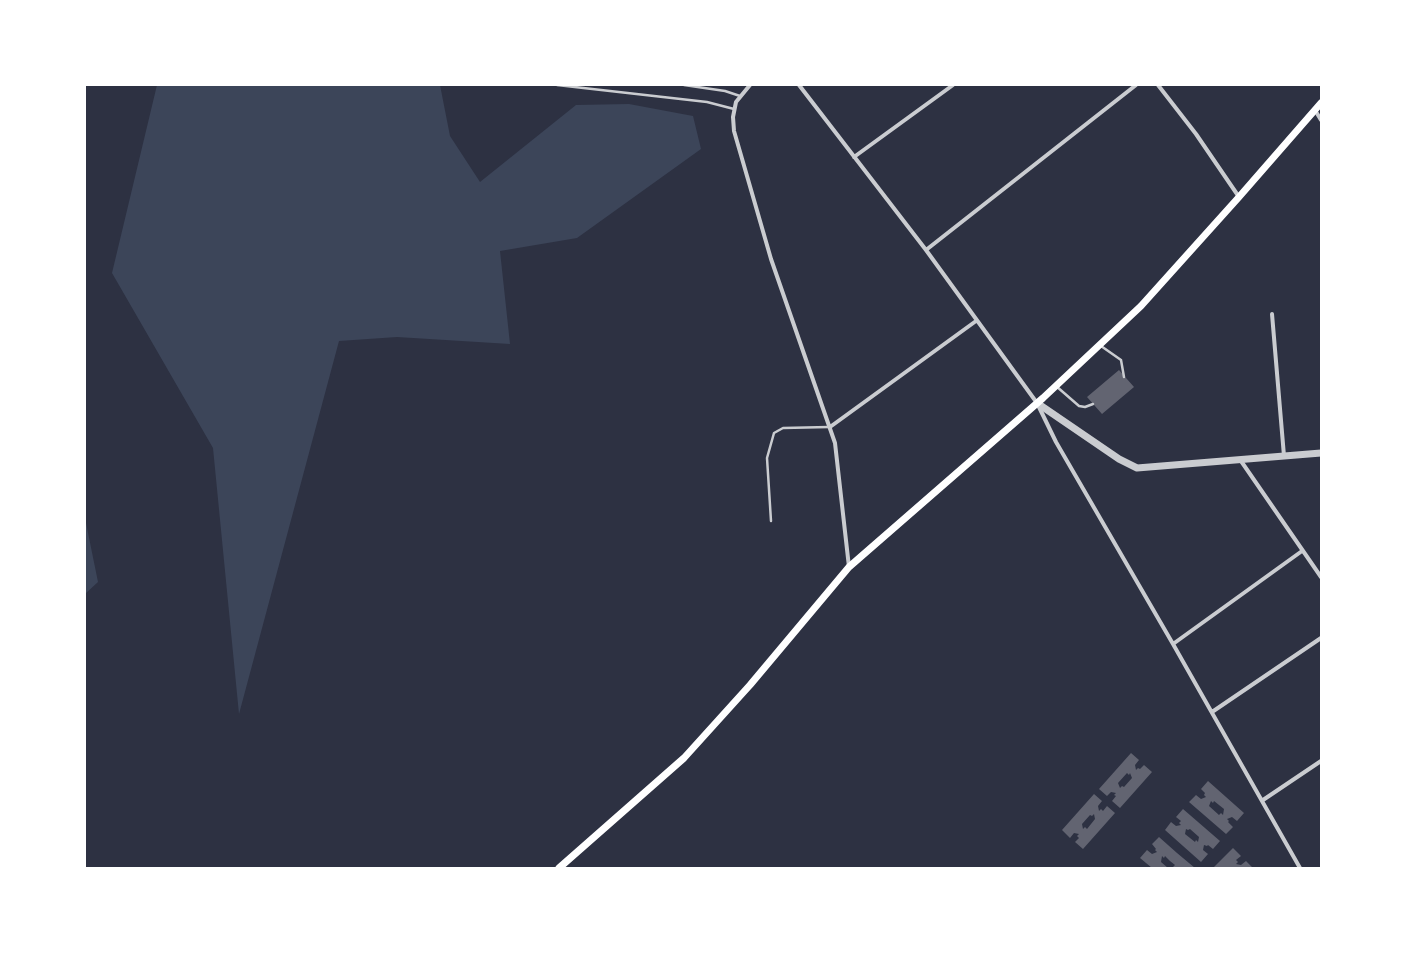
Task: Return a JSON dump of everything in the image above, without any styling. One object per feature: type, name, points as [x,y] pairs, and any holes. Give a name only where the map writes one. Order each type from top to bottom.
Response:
[{"type":"main road","points":[[559,868],[684,758],[750,685],[849,567],[1037,403],[1141,306],[1321,103]]},
{"type":"street","points":[[750,85],[740,96],[734,109],[734,131],[771,260],[835,443],[849,567]]},
{"type":"street","points":[[798,85],[926,250],[1037,403],[1056,442],[1263,800],[1300,868]]},
{"type":"street","points":[[854,157],[953,85]]},
{"type":"street","points":[[926,250],[1136,85]]},
{"type":"street","points":[[1158,85],[1196,134],[1239,197]]},
{"type":"street","points":[[1314,110],[1321,120]]},
{"type":"street","points":[[1272,314],[1284,456]]},
{"type":"street","points":[[830,427],[976,320]]},
{"type":"street","points":[[1037,403],[1119,459],[1137,468],[1241,461],[1321,453]]},
{"type":"street","points":[[1241,461],[1321,578]]},
{"type":"street","points":[[1173,644],[1302,551]]},
{"type":"street","points":[[1212,712],[1321,638]]},
{"type":"street","points":[[1263,800],[1321,761]]},
{"type":"lane","points":[[558,85],[707,102],[734,109]]},
{"type":"lane","points":[[684,85],[725,91],[740,96]]},
{"type":"lane","points":[[1100,345],[1121,360],[1124,368],[1124,377]]},
{"type":"lane","points":[[1056,386],[1079,406],[1093,404]]},
{"type":"lane","points":[[771,521],[767,458],[774,433],[783,428],[830,427]]},
{"type":"shaded area","points":[[157,85],[440,85],[450,136],[480,182],[576,105],[629,104],[693,116],[701,149],[577,238],[500,251],[510,344],[397,337],[339,341],[239,714],[213,448],[112,273]]},
{"type":"shaded area","points":[[85,518],[98,582],[85,594]]},
{"type":"building","points":[[1119,370],[1134,387],[1102,414],[1087,397]]},
{"type":"building","points":[[1131,753],[1139,760],[1135,765],[1136,770],[1138,768],[1140,769],[1144,765],[1152,772],[1120,808],[1112,801],[1116,796],[1114,795],[1116,793],[1111,792],[1107,796],[1099,789]],"holes":[[[1127,773],[1129,775],[1130,773],[1132,778],[1124,787],[1122,786],[1120,788],[1118,783]]]},
{"type":"building","points":[[1208,781],[1244,813],[1237,821],[1232,817],[1227,819],[1233,827],[1226,834],[1189,802],[1196,795],[1201,799],[1206,797],[1204,795],[1205,793],[1201,789]],"holes":[[[1211,801],[1213,803],[1214,801],[1224,809],[1223,815],[1221,813],[1219,815],[1209,806]]]},
{"type":"building","points":[[1094,794],[1102,801],[1098,806],[1099,811],[1101,809],[1103,811],[1107,806],[1115,813],[1083,849],[1075,842],[1079,838],[1077,836],[1079,834],[1074,833],[1070,838],[1062,830]],"holes":[[[1094,814],[1095,819],[1087,829],[1085,827],[1083,829],[1082,824],[1090,815],[1092,816]]]},
{"type":"building","points":[[1183,809],[1220,841],[1213,849],[1208,845],[1204,845],[1203,850],[1208,854],[1201,862],[1165,830],[1171,822],[1176,826],[1181,825],[1179,823],[1181,821],[1176,817]],"holes":[[[1186,829],[1190,829],[1199,837],[1198,842],[1196,840],[1195,842],[1185,834]]]},
{"type":"building","points":[[1159,837],[1195,868],[1175,868],[1173,867],[1175,865],[1165,856],[1164,858],[1162,856],[1161,862],[1168,868],[1152,868],[1140,858],[1147,850],[1152,854],[1157,852],[1152,844]]},
{"type":"building","points":[[1233,848],[1241,856],[1236,860],[1238,862],[1236,864],[1241,865],[1246,861],[1253,868],[1213,868]]}]
